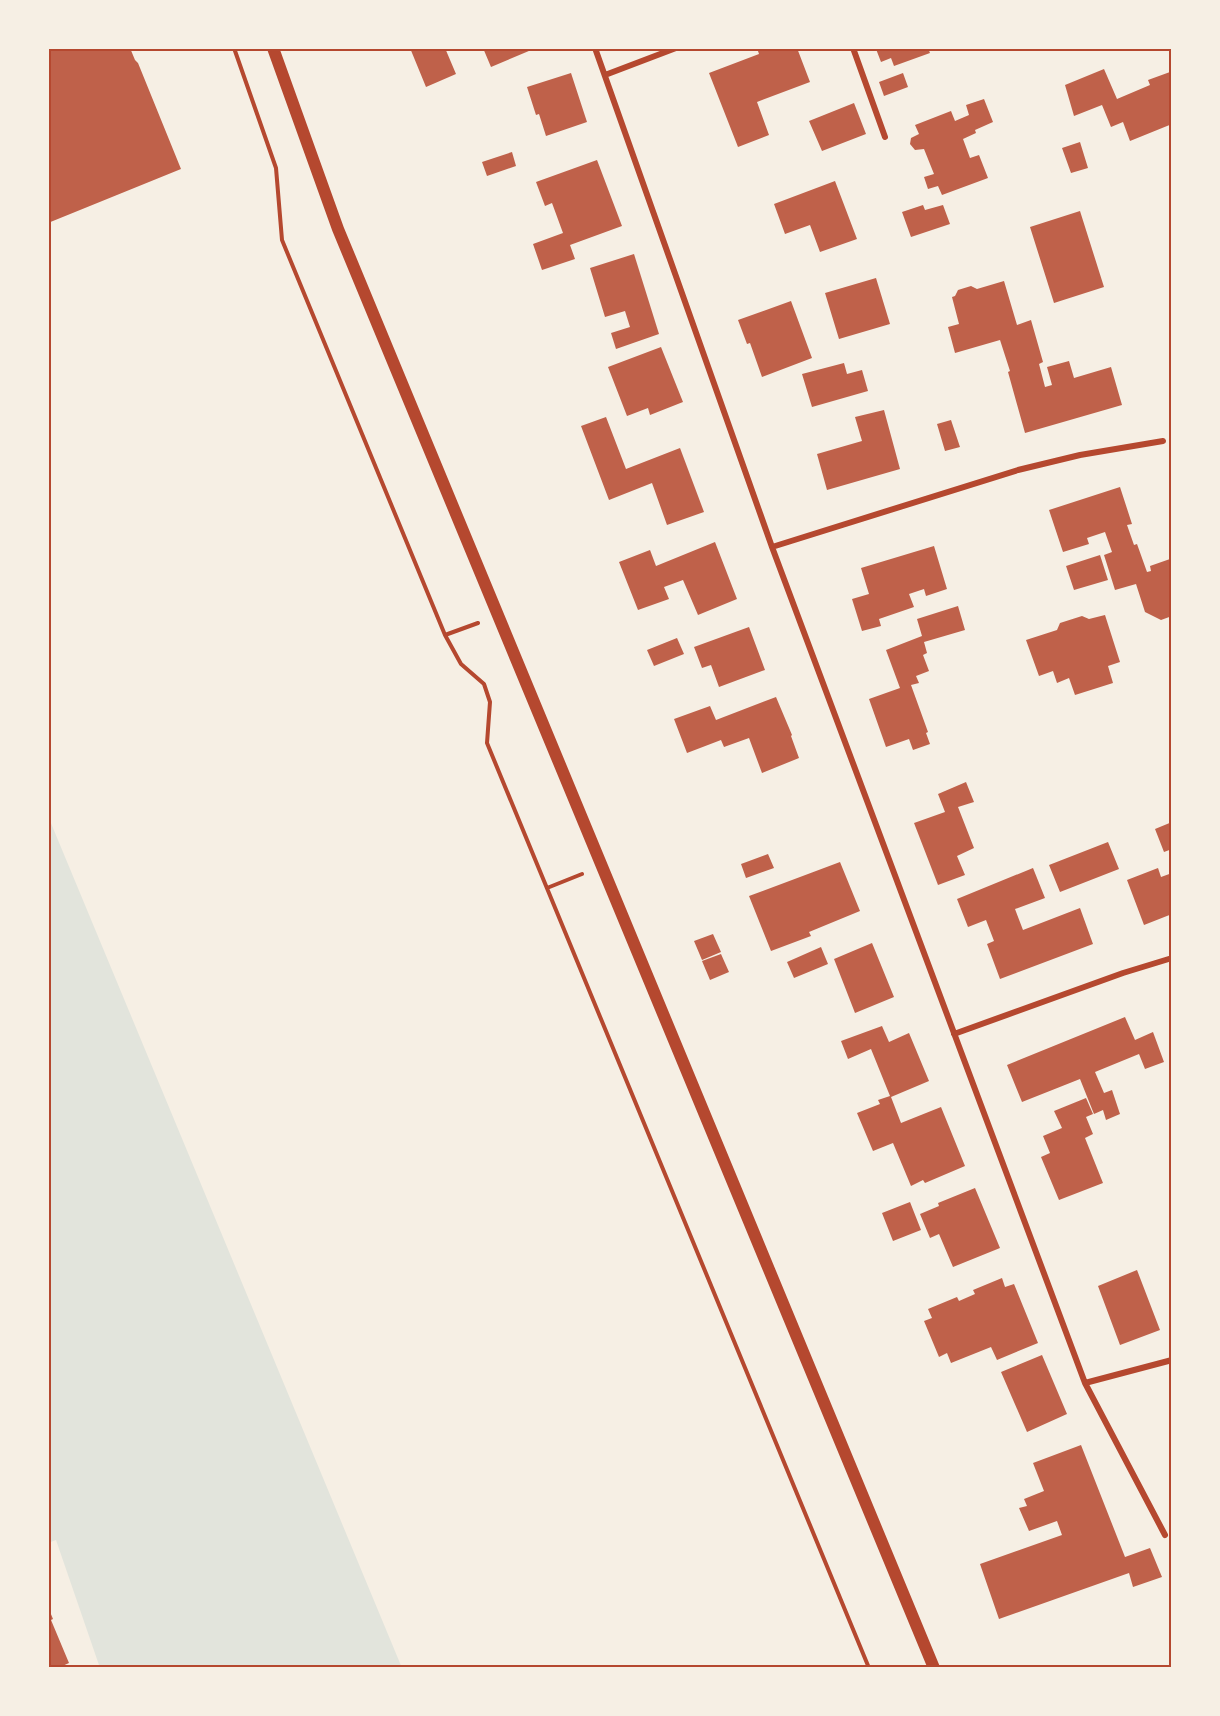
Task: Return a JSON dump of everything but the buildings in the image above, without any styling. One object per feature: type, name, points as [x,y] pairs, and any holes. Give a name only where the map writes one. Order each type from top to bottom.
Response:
[{"type":"main road","points":[[273,48],[338,229],[934,1668]]},
{"type":"street","points":[[595,48],[772,547],[1085,1383],[1165,1535]]},
{"type":"street","points":[[605,75],[676,48]]},
{"type":"street","points":[[853,48],[885,137]]},
{"type":"street","points":[[772,547],[1018,470],[1080,455],[1163,441]]},
{"type":"street","points":[[954,1034],[1123,973],[1172,958]]},
{"type":"street","points":[[1085,1383],[1172,1360]]},
{"type":"path","points":[[234,48],[276,168],[282,240],[445,635],[461,664],[484,684],[490,702],[487,743],[869,1668]]},
{"type":"path","points":[[445,635],[498,615]]},
{"type":"path","points":[[547,888],[602,866]]},
{"type":"shaded area","points":[[48,816],[402,1668],[100,1668],[56,1540],[48,1543]]}]
